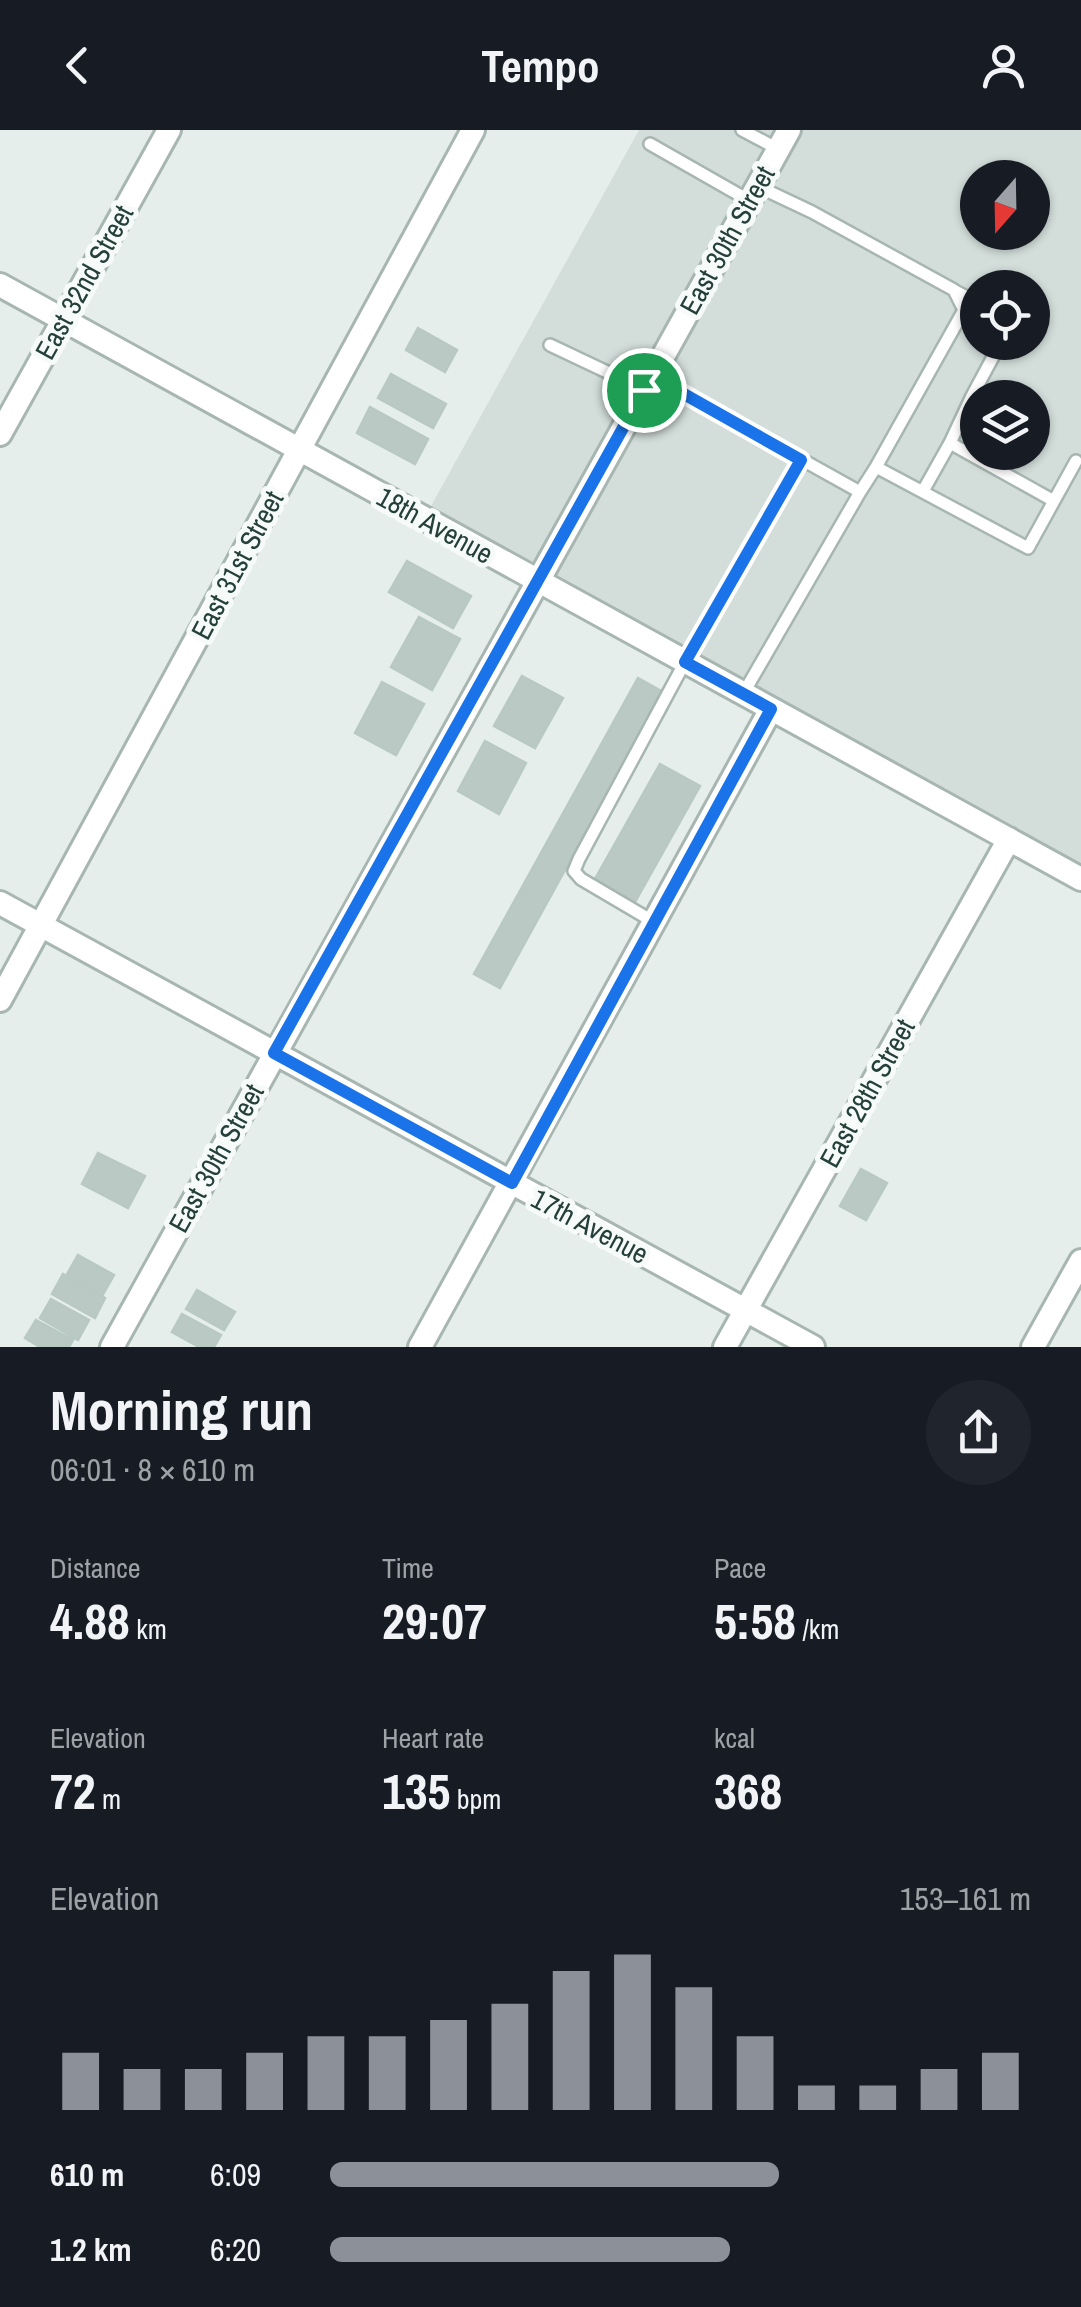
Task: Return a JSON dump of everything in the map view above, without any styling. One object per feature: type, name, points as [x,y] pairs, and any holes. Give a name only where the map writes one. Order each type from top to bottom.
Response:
[{"type":"street","name":"East 32nd Street","points":[[0,434],[169,130]]},
{"type":"street","name":"East 31st Street","points":[[0,1000],[473,130]]},
{"type":"street","name":"East 30th Street","points":[[112,1347],[783,140]]},
{"type":"street","name":"18th Avenue","points":[[0,285],[1081,879]]},
{"type":"street","points":[[420,1347],[771,709]]},
{"type":"street","name":"East 28th Street","points":[[725,1347],[1009,839]]},
{"type":"street","name":"17th Avenue","points":[[0,903],[812,1347]]},
{"type":"street","points":[[1034,1347],[1081,1261]]},
{"type":"lane","points":[[742,130],[783,140]]},
{"type":"lane","points":[[650,144],[754,194],[812,212],[960,293]]},
{"type":"lane","points":[[743,694],[964,310],[954,290]]},
{"type":"lane","points":[[550,345],[648,383],[860,492]]},
{"type":"lane","points":[[923,491],[991,360]]},
{"type":"lane","points":[[950,443],[1054,501]]},
{"type":"lane","points":[[654,922],[574,871],[685,662],[801,460]]},
{"type":"lane","points":[[876,467],[1028,548],[1076,461]]},
{"type":"shaded area","points":[[639,130],[1081,130],[1081,879],[426,515]]},
{"type":"building","points":[[418,328],[457,350],[445,372],[406,350]]},
{"type":"building","points":[[391,374],[446,404],[433,428],[378,398]]},
{"type":"building","points":[[370,407],[428,439],[415,464],[357,433]]},
{"type":"building","points":[[407,561],[471,596],[453,628],[389,592]]},
{"type":"building","points":[[419,617],[460,639],[432,690],[391,667]]},
{"type":"building","points":[[522,676],[563,698],[535,748],[494,726]]},
{"type":"building","points":[[638,678],[663,692],[500,988],[474,974]]},
{"type":"building","points":[[382,682],[424,704],[396,755],[355,733]]},
{"type":"building","points":[[485,741],[526,763],[499,814],[458,791]]},
{"type":"building","points":[[660,764],[700,786],[635,902],[595,879]]},
{"type":"building","points":[[98,1153],[145,1176],[128,1208],[82,1184]]},
{"type":"building","points":[[861,1169],[887,1183],[866,1220],[840,1206]]},
{"type":"building","points":[[78,1255],[114,1275],[102,1296],[66,1276]]},
{"type":"building","points":[[63,1274],[105,1298],[95,1318],[52,1294]]},
{"type":"building","points":[[197,1290],[235,1312],[224,1330],[186,1309]]},
{"type":"building","points":[[51,1299],[89,1320],[78,1340],[40,1318]]},
{"type":"building","points":[[182,1314],[221,1335],[214,1347],[199,1347],[172,1332]]},
{"type":"building","points":[[36,1320],[73,1340],[69,1347],[40,1347],[25,1338]]},
{"type":"route","points":[[652,376],[801,460],[685,662],[771,709],[512,1183],[274,1053],[644,390],[652,376]]}]
